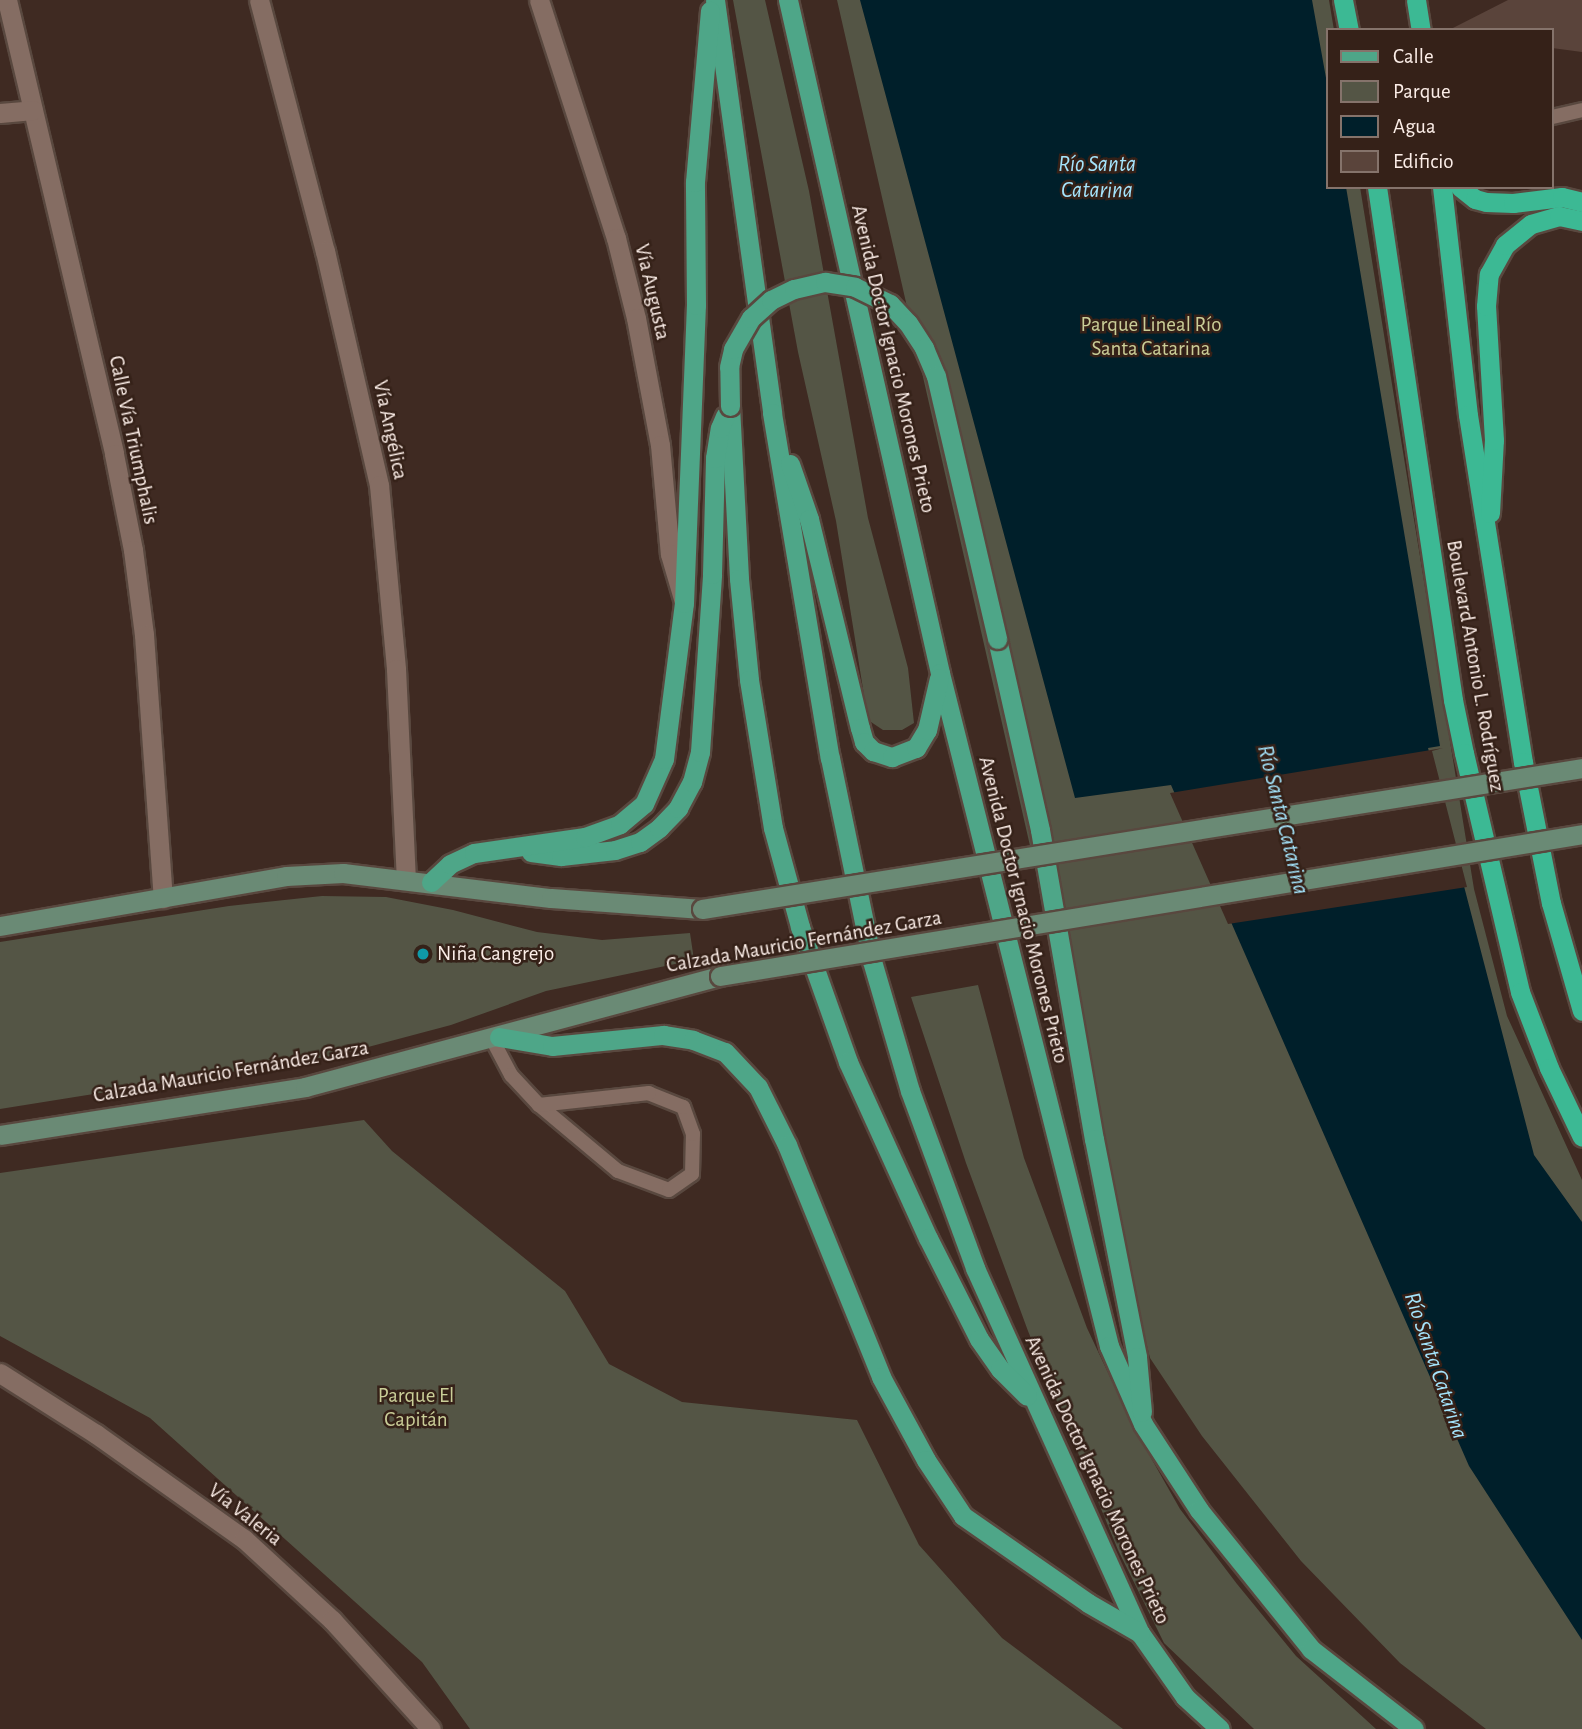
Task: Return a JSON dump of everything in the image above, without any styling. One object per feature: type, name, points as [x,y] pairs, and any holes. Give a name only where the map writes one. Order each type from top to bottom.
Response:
[{"type":"highway","points":[[1343,0],[1349,28]]},
{"type":"highway","points":[[1416,0],[1421,28]]},
{"type":"highway","name":"Boulevard Antonio L. Rodríguez","points":[[1377,189],[1453,700],[1485,849],[1520,992],[1549,1068],[1582,1138]]},
{"type":"highway","name":"Boulevard Antonio L. Rodríguez","points":[[1441,189],[1468,415],[1487,546],[1548,890],[1582,1011]]},
{"type":"highway","points":[[1462,189],[1475,199],[1486,202],[1513,203],[1562,197],[1582,202]]},
{"type":"highway","points":[[1487,546],[1494,440],[1486,306],[1489,274],[1505,245],[1531,225],[1559,216],[1582,221]]},
{"type":"main road","points":[[432,882],[459,859],[585,837],[608,830],[644,804],[664,759],[684,603],[696,304],[695,182],[713,0]]},
{"type":"main road","name":"Avenida Doctor Ignacio Morones Prieto","points":[[713,0],[772,414],[830,758],[872,961],[909,1091],[975,1269],[1140,1633],[1185,1697],[1220,1729]]},
{"type":"main road","name":"Avenida Doctor Ignacio Morones Prieto","points":[[788,0],[940,673],[1109,1346],[1143,1424],[1199,1510],[1311,1649],[1414,1729]]},
{"type":"main road","points":[[1037,1406],[1000,1369],[979,1339],[892,1161],[848,1062],[800,926],[765,788],[749,680],[739,579],[730,406],[733,349],[751,318],[771,300],[794,289],[825,282],[855,287],[890,304],[908,323],[924,348],[936,376],[1040,830],[1094,1139],[1137,1357],[1143,1424]]},
{"type":"main road","points":[[509,849],[561,856],[615,850],[640,842],[659,828],[678,808],[692,782],[700,752],[712,574],[715,458],[720,428],[730,406]]},
{"type":"main road","points":[[772,414],[809,519],[864,742],[873,751],[891,757],[909,753],[921,742],[932,712],[940,673]]},
{"type":"main road","points":[[0,926],[298,876],[344,873],[619,905],[702,909],[1582,768]]},
{"type":"main road","name":"Calzada Mauricio Fernández Garza","points":[[0,1135],[305,1087],[720,976],[1582,834]]},
{"type":"main road","points":[[496,1038],[552,1046],[663,1035],[693,1040],[725,1052],[758,1087],[787,1145],[881,1377],[926,1460],[963,1516],[1088,1603],[1140,1633]]},
{"type":"street","name":"Calle Vía Triumphalis","points":[[7,0],[114,454],[133,550],[144,635],[163,898]]},
{"type":"street","name":"Vía Angélica","points":[[259,0],[332,278],[379,485],[396,669],[406,880]]},
{"type":"street","name":"Vía Augusta","points":[[539,0],[616,237],[660,444],[670,554],[684,603]]},
{"type":"street","points":[[0,113],[33,110]]},
{"type":"street","name":"Vía Valeria","points":[[0,1373],[96,1434],[244,1539],[332,1620],[431,1729]]},
{"type":"lane","points":[[1554,117],[1582,110]]},
{"type":"lane","points":[[496,1038],[511,1075],[539,1105],[618,1171],[669,1189],[692,1174],[693,1134],[683,1107],[649,1093],[539,1105]]},
{"type":"green space","points":[[733,0],[765,0],[809,191],[868,518],[908,668],[914,723],[902,730],[883,730],[868,720],[836,521],[798,352]]},
{"type":"green space","name":"Parque Lineal Río Santa Catarina","points":[[837,0],[1329,0],[1334,28],[1326,28],[1326,189],[1360,189],[1474,889],[1507,1016],[1582,1180],[1582,1729],[1486,1729],[1400,1663],[1301,1561],[1202,1436],[1150,1358],[1111,1201]]},
{"type":"green space","points":[[322,896],[386,897],[453,910],[537,932],[602,940],[690,933],[694,960],[546,991],[451,1025],[338,1055],[0,1109],[0,942],[229,906]]},
{"type":"green space","points":[[978,985],[1024,1158],[1087,1328],[1134,1428],[1180,1509],[1237,1584],[1296,1656],[1376,1729],[1254,1729],[1164,1643],[1118,1550],[1028,1331],[966,1163],[911,997]]},
{"type":"green space","name":"Parque El Capitán","points":[[364,1120],[392,1151],[565,1291],[609,1364],[682,1402],[857,1420],[919,1545],[1002,1638],[1123,1729],[470,1729],[422,1662],[150,1418],[0,1336],[0,1173]]},
{"type":"water","name":"Río Santa Catarina","points":[[860,0],[1312,0],[1326,78],[1326,189],[1346,189],[1440,746],[1428,748],[1534,1155],[1582,1222],[1582,1640],[1469,1466],[1171,785],[1075,798]]},
{"type":"pier","points":[[1443,748],[1432,751],[1467,887],[1228,924],[1170,793]]},
{"type":"building","points":[[1508,0],[1582,0],[1582,52],[1554,48],[1554,28],[1453,28]]},
{"type":"place","name":"Niña Cangrejo","points":[[423,954]]}]
